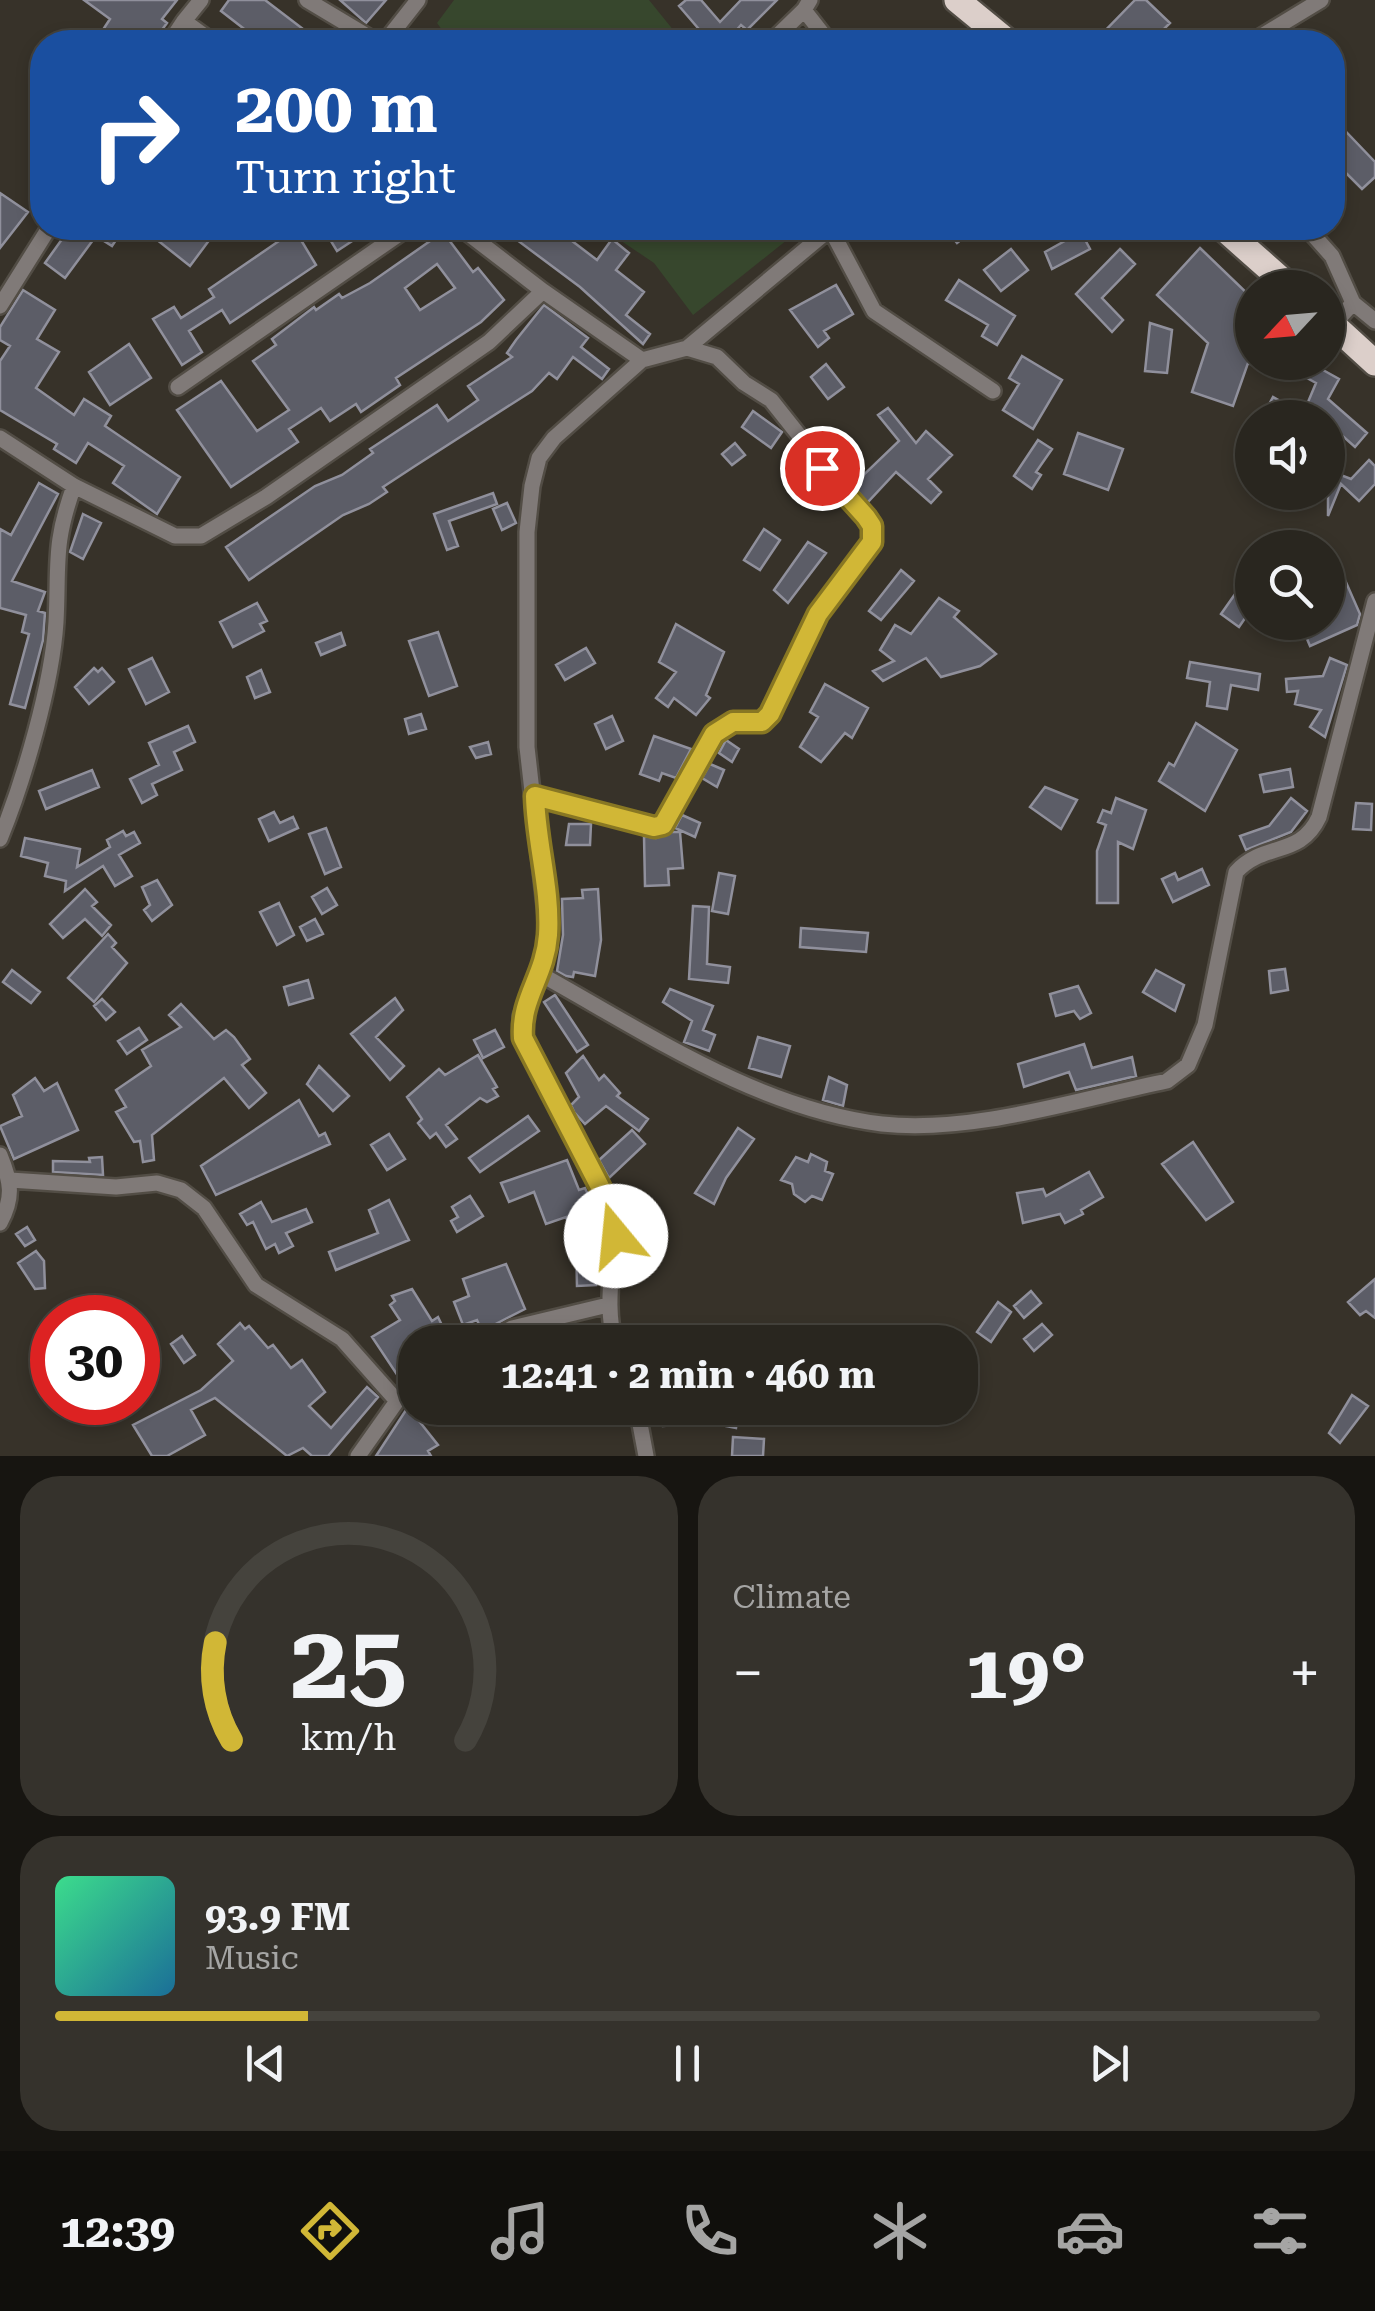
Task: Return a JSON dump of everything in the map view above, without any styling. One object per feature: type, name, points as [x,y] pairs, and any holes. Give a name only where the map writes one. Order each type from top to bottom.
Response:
[{"type":"highway","points":[[957,0],[993,30]]},
{"type":"highway","points":[[1237,240],[1271,270]]},
{"type":"highway","points":[[1345,337],[1375,364]]},
{"type":"street","points":[[178,30],[201,0]]},
{"type":"street","points":[[307,0],[357,30]]},
{"type":"street","points":[[395,30],[418,0]]},
{"type":"street","points":[[1272,30],[1321,0]]},
{"type":"street","points":[[783,30],[807,5],[823,30]]},
{"type":"street","points":[[184,22],[196,30]]},
{"type":"street","points":[[0,306],[41,240]]},
{"type":"street","points":[[178,387],[391,240]]},
{"type":"street","points":[[477,240],[642,360]]},
{"type":"street","points":[[612,1325],[608,1305],[616,1236],[611,1208],[523,1038],[521,1016],[542,975],[548,933],[527,747],[527,532],[539,458],[554,438],[642,360],[687,348],[816,240]]},
{"type":"street","points":[[836,240],[874,311],[993,391]]},
{"type":"street","points":[[1318,240],[1332,256],[1353,303],[1375,321]]},
{"type":"street","points":[[0,438],[74,486],[175,536],[201,536],[266,497],[489,342],[543,291]]},
{"type":"street","points":[[1345,310],[1353,303]]},
{"type":"street","points":[[535,796],[654,827],[663,825],[714,734],[733,722],[762,722],[770,714],[818,614],[872,542],[872,526],[866,517],[822,468],[771,400],[744,383],[716,357],[687,348]]},
{"type":"street","points":[[0,838],[12,808],[50,664],[56,622],[57,533],[74,486]]},
{"type":"street","points":[[542,975],[742,1084],[832,1114],[885,1124],[983,1120],[1168,1081],[1188,1066],[1204,1025],[1236,872],[1250,857],[1298,845],[1310,836],[1319,817],[1375,601]]},
{"type":"street","points":[[0,1155],[10,1180],[11,1202],[0,1223]]},
{"type":"street","points":[[10,1180],[116,1187],[157,1183],[181,1190],[204,1208],[256,1285],[342,1340],[397,1401],[358,1456]]},
{"type":"street","points":[[525,1325],[608,1305]]},
{"type":"street","points":[[641,1425],[646,1456]]},
{"type":"green space","points":[[454,0],[649,0],[673,30],[442,30],[437,23]]},
{"type":"green space","points":[[620,240],[787,240],[693,315],[654,263]]},
{"type":"building","points":[[84,0],[177,0],[162,19],[167,23],[162,30],[103,30],[110,19]]},
{"type":"building","points":[[229,0],[265,0],[304,30],[246,30],[221,11]]},
{"type":"building","points":[[340,0],[386,0],[366,23]]},
{"type":"building","points":[[686,0],[701,0],[720,22],[741,0],[777,0],[747,30],[741,25],[737,30],[700,30],[679,6]]},
{"type":"building","points":[[1135,0],[1146,0],[1170,23],[1163,30],[1106,30]]},
{"type":"building","points":[[1345,131],[1375,162],[1375,177],[1362,189],[1345,172]]},
{"type":"building","points":[[0,193],[28,212],[0,248]]},
{"type":"building","points":[[61,240],[93,240],[65,278],[45,263]]},
{"type":"building","points":[[157,240],[209,240],[190,266]]},
{"type":"building","points":[[280,240],[301,240],[316,265],[230,323],[222,310],[189,331],[202,352],[182,365],[153,319],[174,307],[181,318],[214,297],[209,289]]},
{"type":"building","points":[[330,240],[354,240],[337,251]]},
{"type":"building","points":[[432,240],[449,240],[473,272],[478,268],[504,300],[481,322],[396,378],[400,385],[361,412],[356,404],[330,421],[321,408],[289,429],[298,442],[231,487],[177,410],[221,381],[257,431],[289,410],[253,361],[276,345],[272,339],[314,307],[316,310],[339,294],[342,298]],"holes":[[[437,264],[455,288],[420,310],[405,288]]]},
{"type":"building","points":[[517,240],[571,240],[597,260],[613,240],[629,253],[616,270],[644,292],[626,315],[650,334],[643,344],[580,287]]},
{"type":"building","points":[[1067,240],[1085,240],[1090,249],[1052,269],[1045,252]]},
{"type":"building","points":[[1200,248],[1235,282],[1235,380],[1242,380],[1233,406],[1192,392],[1208,343],[1157,295]]},
{"type":"building","points":[[1011,249],[1028,270],[1001,291],[984,270]]},
{"type":"building","points":[[1120,249],[1135,264],[1102,298],[1123,320],[1112,332],[1076,294]]},
{"type":"building","points":[[959,280],[1015,316],[997,345],[982,336],[988,325],[946,300]]},
{"type":"building","points":[[836,285],[853,314],[824,331],[829,338],[818,347],[790,310]]},
{"type":"building","points":[[23,290],[55,310],[37,339],[59,352],[36,388],[74,415],[84,399],[111,416],[105,426],[180,477],[157,514],[113,483],[124,466],[88,443],[76,463],[54,449],[57,444],[0,410],[0,361],[10,346],[0,340],[0,327]]},
{"type":"building","points":[[544,305],[588,338],[581,347],[609,369],[602,379],[573,357],[557,379],[549,373],[532,391],[383,487],[387,492],[343,515],[249,580],[226,547],[315,486],[342,475],[373,453],[370,449],[437,405],[448,421],[478,400],[468,386],[512,357],[507,353]]},
{"type":"building","points":[[1150,323],[1172,330],[1167,373],[1145,371]]},
{"type":"building","points":[[129,344],[151,378],[110,405],[89,372]]},
{"type":"building","points":[[1022,356],[1062,380],[1033,429],[1003,410],[1019,384],[1009,378]]},
{"type":"building","points":[[826,364],[844,387],[828,399],[811,377]]},
{"type":"building","points":[[1311,380],[1338,380],[1329,400],[1309,400],[1316,383]]},
{"type":"building","points":[[888,408],[916,443],[926,431],[952,455],[928,479],[941,492],[931,503],[896,472],[867,503],[853,485],[899,441],[878,415]]},
{"type":"building","points":[[753,411],[782,432],[771,448],[742,427]]},
{"type":"building","points":[[1345,414],[1367,433],[1355,447],[1345,438]]},
{"type":"building","points":[[1078,433],[1123,449],[1108,490],[1064,474]]},
{"type":"building","points":[[1038,440],[1052,449],[1036,472],[1041,475],[1032,489],[1014,476]]},
{"type":"building","points":[[735,443],[745,455],[732,465],[722,454]]},
{"type":"building","points":[[1369,460],[1375,466],[1375,484],[1359,501],[1345,488],[1345,477],[1351,479]]},
{"type":"building","points":[[39,483],[58,494],[12,581],[45,592],[38,611],[45,613],[43,640],[25,708],[10,704],[29,634],[22,632],[26,615],[0,608],[0,529],[11,535]]},
{"type":"building","points":[[493,493],[497,504],[449,521],[458,546],[447,550],[434,514]]},
{"type":"building","points":[[507,503],[516,523],[502,530],[493,509]]},
{"type":"building","points":[[83,514],[101,523],[83,559],[70,552]]},
{"type":"building","points":[[764,529],[780,540],[760,570],[744,560]]},
{"type":"building","points":[[808,542],[826,553],[788,603],[774,590]]},
{"type":"building","points":[[901,570],[914,581],[881,620],[869,611]]},
{"type":"building","points":[[1345,580],[1360,614],[1357,625],[1345,630]]},
{"type":"building","points":[[1235,594],[1235,624],[1221,614]]},
{"type":"building","points":[[939,598],[959,611],[954,617],[996,654],[980,666],[941,677],[926,658],[883,681],[873,671],[894,661],[880,650],[895,625],[911,634]]},
{"type":"building","points":[[257,603],[267,621],[260,624],[264,631],[233,647],[220,622]]},
{"type":"building","points":[[676,624],[724,652],[706,695],[710,698],[696,715],[674,698],[668,707],[656,698],[676,672],[659,662]]},
{"type":"building","points":[[438,632],[457,686],[429,696],[409,641]]},
{"type":"building","points":[[341,633],[345,645],[321,655],[316,643]]},
{"type":"building","points":[[586,648],[595,663],[565,680],[556,665]]},
{"type":"building","points":[[152,658],[169,692],[146,704],[129,669]]},
{"type":"building","points":[[1330,658],[1347,665],[1325,737],[1310,727],[1321,710],[1295,704],[1298,691],[1287,692],[1286,679],[1323,676]]},
{"type":"building","points":[[1190,662],[1260,674],[1258,690],[1231,685],[1227,709],[1207,706],[1210,682],[1187,678]]},
{"type":"building","points":[[94,668],[98,672],[102,668],[114,682],[89,704],[75,687]]},
{"type":"building","points":[[261,670],[270,692],[255,698],[247,677]]},
{"type":"building","points":[[825,684],[868,708],[852,738],[845,733],[821,762],[800,747],[818,717],[810,712]]},
{"type":"building","points":[[421,714],[426,729],[409,734],[405,719]]},
{"type":"building","points":[[612,716],[623,741],[606,749],[595,724]]},
{"type":"building","points":[[1196,723],[1237,750],[1205,811],[1159,781],[1169,763],[1174,766]]},
{"type":"building","points":[[188,726],[195,742],[174,752],[182,770],[152,784],[157,795],[142,803],[130,779],[159,765],[149,743]]},
{"type":"building","points":[[654,736],[691,749],[676,778],[662,773],[659,781],[640,774]]},
{"type":"building","points":[[726,740],[739,749],[732,762],[719,753]]},
{"type":"building","points":[[488,742],[491,754],[476,758],[470,747]]},
{"type":"building","points":[[710,764],[724,770],[717,787],[702,778]]},
{"type":"building","points":[[1290,769],[1293,787],[1264,792],[1260,775]]},
{"type":"building","points":[[92,770],[99,787],[46,809],[39,791]]},
{"type":"building","points":[[1045,787],[1077,800],[1061,829],[1030,807]]},
{"type":"building","points":[[1116,798],[1146,810],[1133,849],[1118,842],[1118,903],[1097,903],[1097,851],[1106,825],[1098,822],[1103,810],[1111,813]]},
{"type":"building","points":[[1291,798],[1307,811],[1291,832],[1246,850],[1240,836],[1269,826]]},
{"type":"building","points":[[1356,803],[1372,804],[1371,830],[1353,829]]},
{"type":"building","points":[[274,812],[280,823],[293,817],[298,828],[269,841],[259,819]]},
{"type":"building","points":[[682,815],[700,823],[695,837],[675,828]]},
{"type":"building","points":[[569,824],[591,824],[590,845],[566,845]]},
{"type":"building","points":[[326,828],[341,867],[325,874],[309,834]]},
{"type":"building","points":[[123,831],[126,836],[134,832],[140,843],[119,855],[132,876],[115,886],[103,866],[65,891],[66,881],[45,876],[48,863],[21,856],[25,838],[80,849],[77,867],[110,847],[107,840]]},
{"type":"building","points":[[680,832],[683,868],[668,869],[669,885],[645,886],[644,836],[656,838]]},
{"type":"building","points":[[1202,869],[1209,885],[1173,902],[1162,879],[1175,873],[1178,880]]},
{"type":"building","points":[[719,873],[735,876],[728,914],[712,911]]},
{"type":"building","points":[[157,880],[172,905],[152,921],[144,910],[150,905],[142,887]]},
{"type":"building","points":[[327,888],[337,905],[322,914],[312,897]]},
{"type":"building","points":[[85,889],[97,902],[92,906],[111,925],[102,936],[85,919],[63,938],[50,924]]},
{"type":"building","points":[[598,889],[601,940],[595,976],[574,972],[573,977],[566,976],[557,971],[563,935],[562,899],[583,898],[582,890]]},
{"type":"building","points":[[279,903],[294,935],[277,945],[260,912]]},
{"type":"building","points":[[693,906],[709,907],[707,964],[730,967],[728,983],[689,979]]},
{"type":"building","points":[[315,919],[323,934],[307,941],[300,927]]},
{"type":"building","points":[[801,928],[868,933],[866,952],[800,947]]},
{"type":"building","points":[[108,934],[116,943],[112,947],[127,963],[94,1002],[68,978]]},
{"type":"building","points":[[1285,969],[1288,990],[1271,993],[1269,971]]},
{"type":"building","points":[[12,970],[40,992],[31,1003],[3,982]]},
{"type":"building","points":[[1156,970],[1184,985],[1175,1011],[1143,992]]},
{"type":"building","points":[[308,980],[313,998],[289,1005],[284,987]]},
{"type":"building","points":[[1078,986],[1091,1013],[1080,1019],[1074,1011],[1056,1016],[1050,994]]},
{"type":"building","points":[[670,989],[713,1006],[703,1030],[715,1035],[709,1051],[684,1042],[692,1021],[663,1002]]},
{"type":"building","points":[[555,995],[588,1045],[577,1052],[544,1002]]},
{"type":"building","points":[[395,998],[403,1010],[376,1037],[404,1066],[390,1080],[351,1034]]},
{"type":"building","points":[[102,999],[115,1012],[106,1020],[94,1006]]},
{"type":"building","points":[[181,1004],[214,1039],[226,1030],[234,1037],[250,1059],[242,1065],[266,1093],[249,1108],[224,1078],[152,1135],[154,1160],[143,1162],[140,1141],[134,1142],[116,1112],[126,1107],[116,1090],[151,1066],[142,1050],[181,1027],[169,1015]]},
{"type":"building","points":[[139,1028],[147,1040],[127,1054],[118,1041]]},
{"type":"building","points":[[495,1030],[504,1047],[483,1058],[474,1040]]},
{"type":"building","points":[[758,1037],[790,1046],[781,1077],[749,1068]]},
{"type":"building","points":[[1084,1044],[1092,1068],[1132,1057],[1136,1076],[1076,1090],[1069,1072],[1024,1087],[1018,1064]]},
{"type":"building","points":[[478,1055],[497,1087],[493,1089],[498,1096],[487,1102],[480,1098],[446,1125],[457,1139],[446,1147],[436,1133],[430,1138],[418,1123],[422,1119],[407,1097],[439,1069],[445,1075]]},
{"type":"building","points":[[583,1056],[599,1080],[604,1075],[620,1093],[617,1096],[648,1119],[639,1131],[606,1106],[585,1124],[574,1112],[571,1105],[579,1097],[566,1073]]},
{"type":"building","points":[[319,1066],[349,1096],[333,1111],[307,1084]]},
{"type":"building","points":[[829,1077],[847,1085],[843,1106],[823,1100]]},
{"type":"building","points":[[35,1078],[44,1091],[57,1083],[78,1130],[14,1159],[0,1126],[22,1116],[13,1095]]},
{"type":"building","points":[[299,1100],[319,1136],[325,1133],[330,1144],[216,1195],[201,1166]]},
{"type":"building","points":[[528,1116],[539,1131],[480,1172],[469,1158]]},
{"type":"building","points":[[738,1128],[754,1139],[726,1178],[714,1204],[695,1193]]},
{"type":"building","points":[[632,1130],[645,1144],[609,1178],[599,1160]]},
{"type":"building","points":[[389,1134],[405,1159],[387,1170],[371,1145]]},
{"type":"building","points":[[1193,1142],[1233,1202],[1206,1220],[1162,1164]]},
{"type":"building","points":[[811,1154],[827,1162],[825,1171],[833,1174],[822,1200],[812,1196],[805,1202],[794,1194],[792,1184],[781,1180],[796,1157],[808,1162]]},
{"type":"building","points":[[102,1157],[103,1175],[53,1172],[53,1161],[90,1162],[89,1158]]},
{"type":"building","points":[[567,1160],[579,1190],[585,1188],[595,1211],[602,1242],[594,1246],[596,1285],[577,1286],[576,1243],[566,1217],[546,1224],[534,1192],[509,1202],[501,1183]]},
{"type":"building","points":[[1089,1172],[1103,1197],[1081,1210],[1083,1214],[1065,1223],[1060,1214],[1023,1223],[1017,1193],[1043,1189],[1046,1196]]},
{"type":"building","points":[[470,1196],[483,1216],[457,1232],[451,1221],[458,1217],[452,1207]]},
{"type":"building","points":[[389,1200],[409,1240],[336,1270],[329,1252],[378,1233],[369,1210]]},
{"type":"building","points":[[261,1202],[272,1222],[306,1209],[312,1222],[286,1233],[293,1246],[279,1253],[275,1244],[266,1249],[253,1222],[247,1225],[240,1214]]},
{"type":"building","points":[[27,1227],[35,1240],[25,1246],[16,1234]]},
{"type":"building","points":[[36,1251],[44,1261],[45,1288],[35,1289],[18,1263]]},
{"type":"building","points":[[506,1264],[525,1309],[494,1325],[479,1325],[477,1320],[463,1325],[454,1302],[469,1296],[463,1279]]},
{"type":"building","points":[[1375,1279],[1375,1318],[1366,1311],[1360,1315],[1348,1302]]},
{"type":"building","points":[[412,1289],[432,1321],[438,1317],[442,1325],[398,1325],[398,1376],[372,1337],[400,1320],[390,1305],[395,1301],[392,1296]]},
{"type":"building","points":[[1031,1291],[1041,1303],[1024,1318],[1014,1306]]},
{"type":"building","points":[[998,1302],[1011,1312],[991,1342],[978,1331]]},
{"type":"building","points":[[240,1323],[245,1329],[249,1326],[268,1348],[273,1345],[291,1368],[302,1360],[325,1392],[309,1406],[331,1428],[367,1387],[378,1397],[328,1456],[312,1456],[303,1448],[287,1456],[215,1398],[191,1410],[205,1435],[167,1456],[152,1456],[133,1425],[160,1425],[160,1411],[201,1390],[233,1361],[218,1344]]},
{"type":"building","points":[[1042,1324],[1052,1335],[1034,1351],[1024,1339]]},
{"type":"building","points":[[182,1336],[195,1355],[184,1363],[171,1344]]},
{"type":"building","points":[[1352,1395],[1368,1406],[1340,1443],[1329,1433]]},
{"type":"building","points":[[398,1422],[422,1425],[438,1445],[428,1451],[431,1456],[376,1456]]},
{"type":"building","points":[[733,1437],[764,1439],[763,1456],[732,1456]]},
{"type":"route","points":[[616,1236],[611,1208],[523,1038],[521,1016],[542,975],[548,933],[535,796],[654,827],[663,825],[714,734],[733,722],[752,726],[770,714],[818,614],[872,542],[872,526],[866,517],[822,468]]}]
